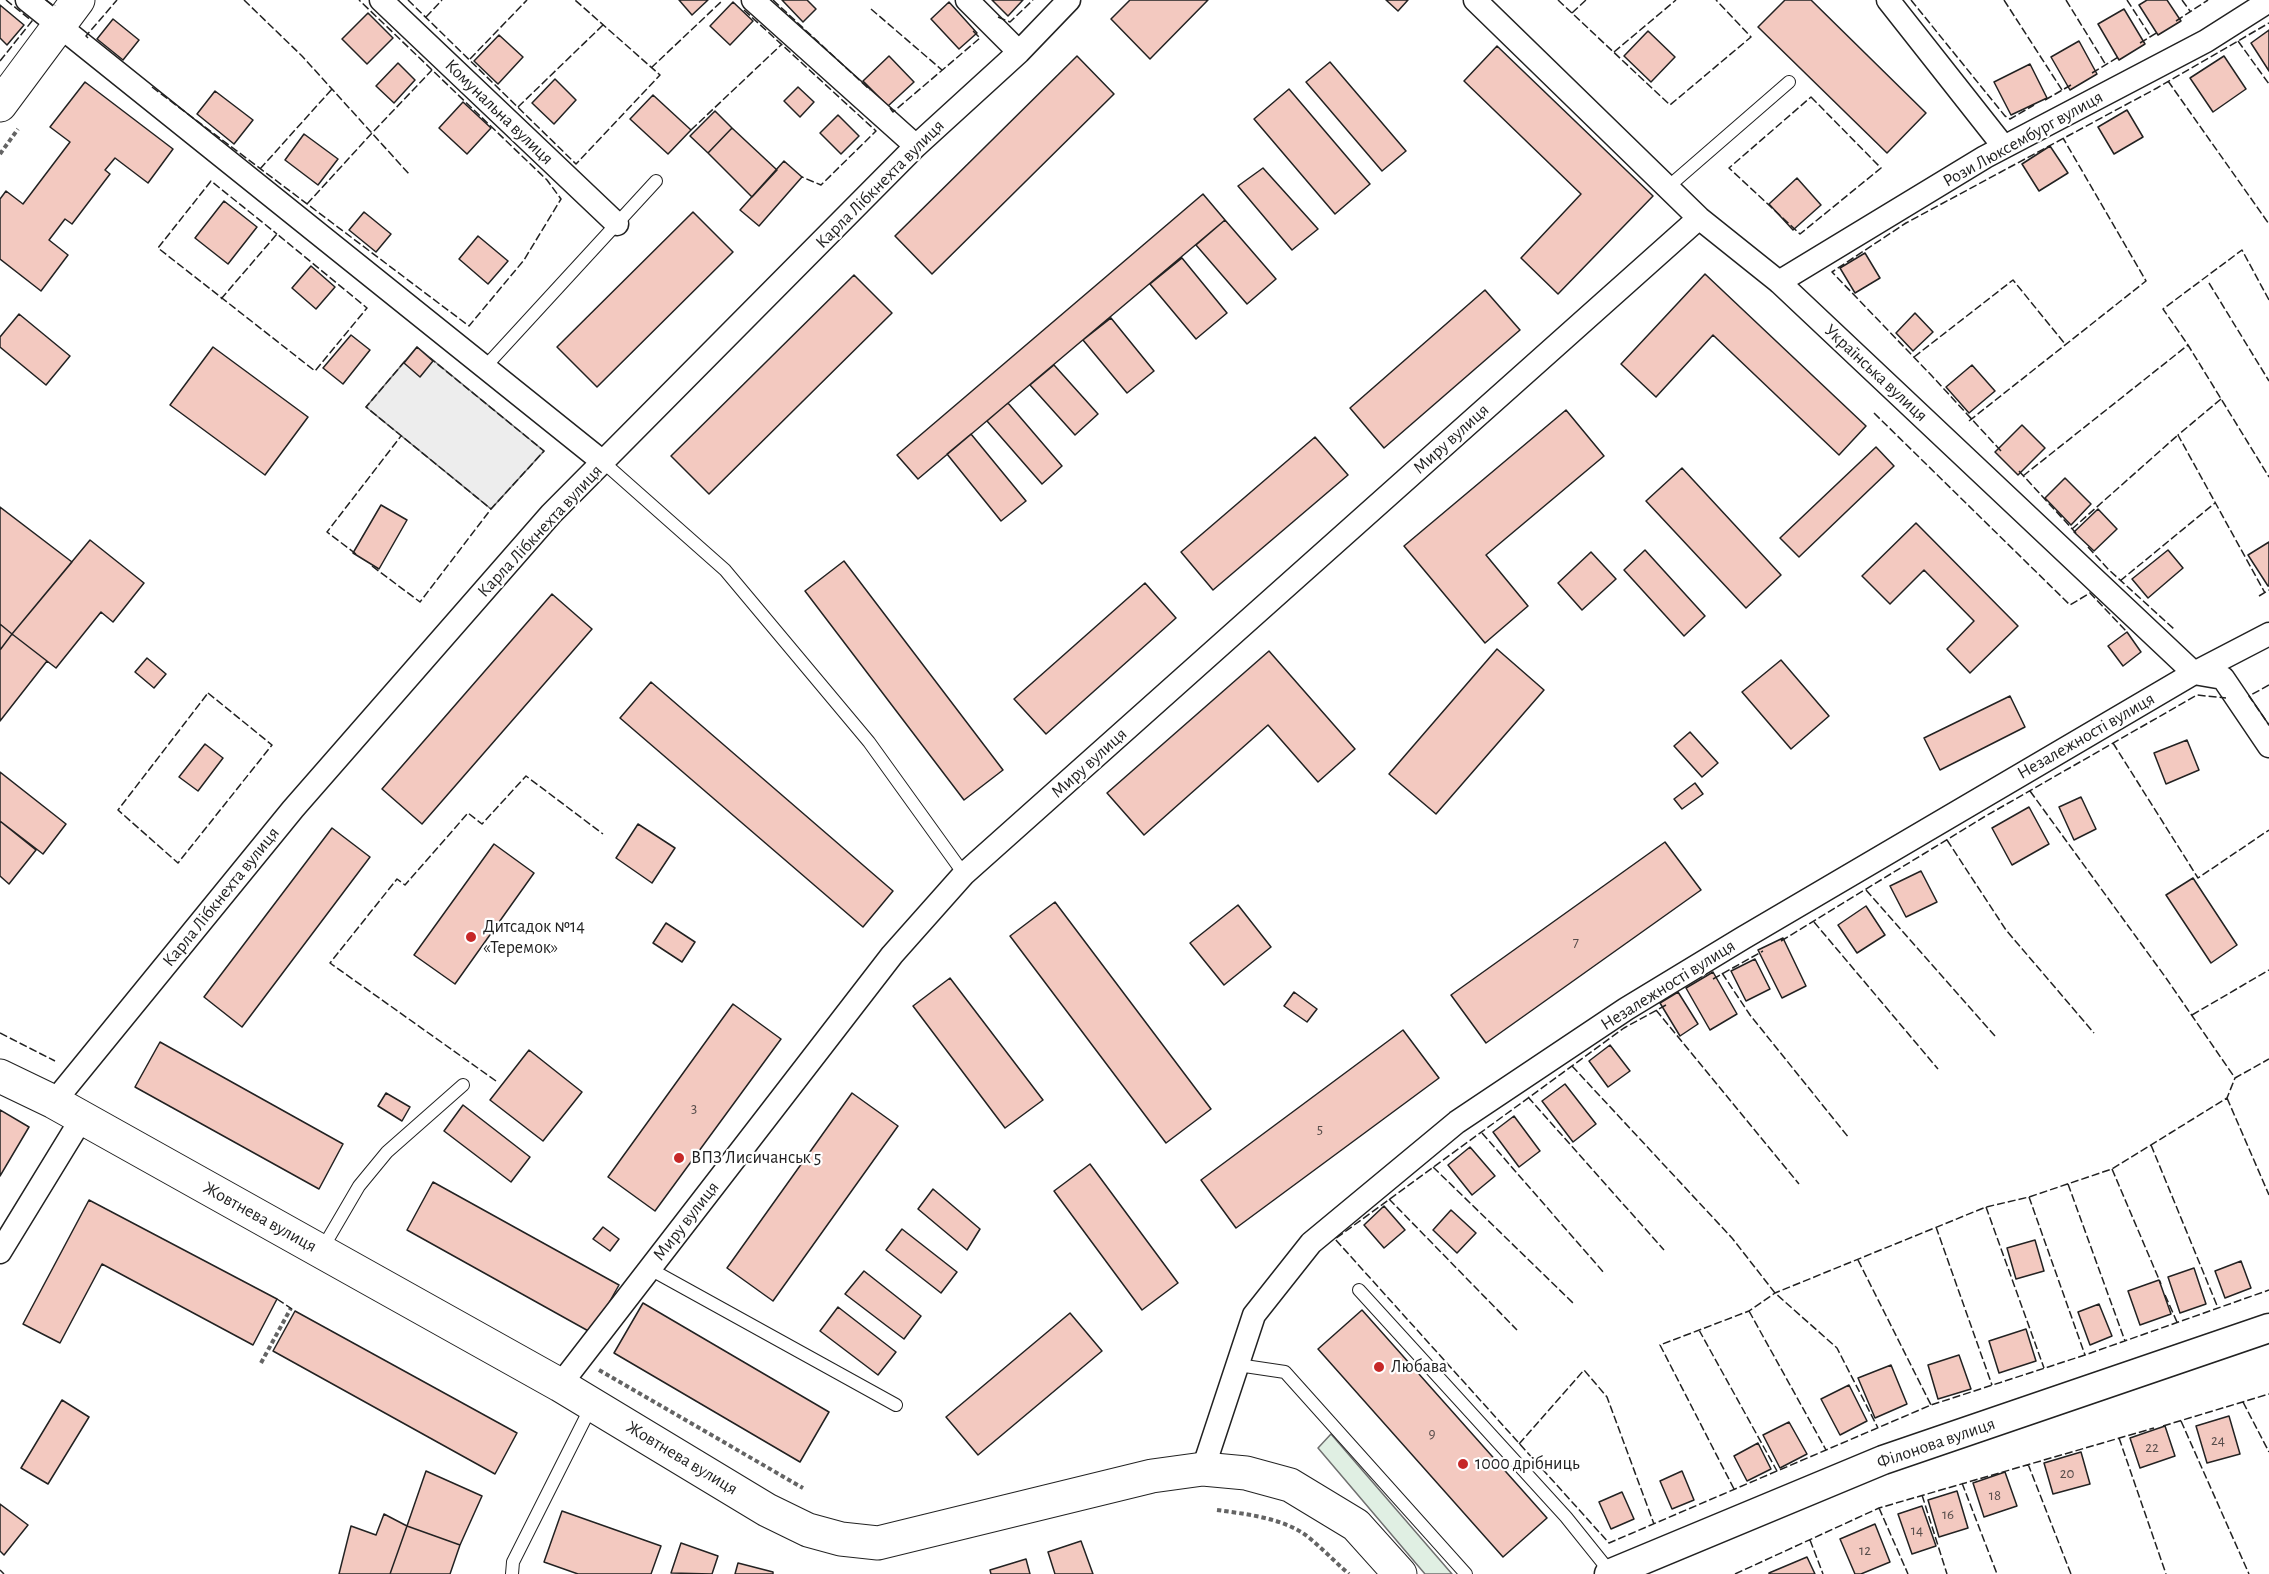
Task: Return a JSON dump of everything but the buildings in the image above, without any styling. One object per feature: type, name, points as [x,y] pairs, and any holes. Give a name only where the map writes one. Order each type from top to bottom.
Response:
[{"type":"main road","points":[[0,105],[78,0]]},
{"type":"main road","name":"Жовтнева вулиця","points":[[0,1076],[68,1110],[560,1384],[767,1510],[808,1530],[841,1539],[878,1543],[1152,1476],[1203,1470],[1246,1473],[1290,1485],[1356,1526],[1400,1574]]},
{"type":"street","points":[[27,0],[603,462]]},
{"type":"street","name":"Комунальна вулиця","points":[[381,0],[616,224]]},
{"type":"street","points":[[753,0],[916,146]]},
{"type":"street","points":[[968,0],[1019,52]]},
{"type":"street","name":"Карла Лібкнехта вулиця","points":[[0,1252],[68,1110],[293,809],[551,514],[916,146],[1019,52],[1069,0]]},
{"type":"street","name":"Українська вулиця","points":[[1475,0],[1699,218],[1779,282],[2194,673]]},
{"type":"street","points":[[1888,0],[2004,147]]},
{"type":"street","name":"Рози Люксембург вулиця","points":[[1779,282],[2004,147],[2206,41],[2269,1]]},
{"type":"street","name":"Миру вулиця","points":[[560,1384],[892,955],[964,874],[1699,218]]},
{"type":"street","name":"Незалежності вулиця","points":[[1203,1470],[1254,1315],[1311,1243],[1457,1122],[1635,1003],[2194,673],[2269,634]]},
{"type":"street","points":[[2194,673],[2223,678],[2269,746]]},
{"type":"street","name":"Філонова вулиця","points":[[1610,1574],[1883,1460],[2269,1328]]},
{"type":"lane","points":[[1668,187],[1789,82]]},
{"type":"lane","points":[[485,367],[656,180]]},
{"type":"lane","points":[[603,462],[725,570],[869,742],[964,874]]},
{"type":"lane","points":[[320,1251],[359,1186],[387,1152],[463,1085]]},
{"type":"lane","points":[[650,1269],[896,1406]]},
{"type":"lane","points":[[1359,1290],[1566,1517],[1610,1574]]},
{"type":"lane","points":[[1238,1365],[1285,1372],[1466,1574]]},
{"type":"lane","points":[[512,1574],[513,1562],[592,1404]]},
{"type":"path","points":[[261,1363],[291,1308]]},
{"type":"path","points":[[580,1359],[803,1488]]},
{"type":"path","points":[[1217,1510],[1260,1517],[1305,1535],[1349,1574]]},
{"type":"green space","points":[[1331,1434],[1452,1574],[1425,1574],[1318,1448]]},
{"type":"shaded area","points":[[417,347],[544,451],[491,509],[366,407]]},
{"type":"fence","points":[[0,61],[32,21],[6,0]]},
{"type":"fence","points":[[46,0],[55,5]]},
{"type":"fence","points":[[88,38],[86,36],[117,0]]},
{"type":"fence","points":[[244,0],[302,56],[409,174]]},
{"type":"fence","points":[[152,87],[469,326],[524,260],[561,199],[547,180],[359,0]]},
{"type":"fence","points":[[408,0],[576,164],[660,75],[575,0]]},
{"type":"fence","points":[[426,17],[442,0]]},
{"type":"fence","points":[[470,59],[527,0]]},
{"type":"fence","points":[[651,68],[723,0]]},
{"type":"fence","points":[[773,0],[870,90]]},
{"type":"fence","points":[[998,17],[1010,22],[1033,0]]},
{"type":"fence","points":[[1558,0],[1670,105],[1751,37],[1716,0]]},
{"type":"fence","points":[[1572,13],[1586,0]]},
{"type":"fence","points":[[1614,52],[1676,0]]},
{"type":"fence","points":[[1911,0],[2005,116],[2010,119],[2034,105]]},
{"type":"fence","points":[[2004,0],[2062,90]]},
{"type":"fence","points":[[2066,0],[2106,65]]},
{"type":"fence","points":[[2127,0],[2151,37]]},
{"type":"fence","points":[[2182,0],[2190,11]]},
{"type":"fence","points":[[2176,21],[2208,0]]},
{"type":"fence","points":[[871,9],[942,70]]},
{"type":"fence","points":[[744,10],[876,131],[821,185],[802,177]]},
{"type":"fence","points":[[2001,451],[1832,272],[1906,223],[2157,88],[2269,23]]},
{"type":"fence","points":[[518,107],[603,25]]},
{"type":"fence","points":[[890,108],[893,112],[980,38],[973,31]]},
{"type":"fence","points":[[2140,43],[2158,32]]},
{"type":"fence","points":[[2238,41],[2269,84]]},
{"type":"fence","points":[[691,130],[781,45]]},
{"type":"fence","points":[[2092,73],[2120,56]]},
{"type":"fence","points":[[307,204],[432,70]]},
{"type":"fence","points":[[2168,81],[2269,224]]},
{"type":"fence","points":[[2045,100],[2071,85]]},
{"type":"fence","points":[[260,169],[332,89]]},
{"type":"fence","points":[[1811,97],[1881,168],[1800,234],[1729,168],[1811,97]]},
{"type":"fence","points":[[1969,421],[2146,281],[2063,138]]},
{"type":"fence","points":[[221,299],[277,234],[367,308],[315,371],[158,248],[211,181],[277,234]]},
{"type":"fence","points":[[2269,300],[2242,250],[2163,309],[2188,345],[2269,477]]},
{"type":"fence","points":[[1914,357],[2013,280],[2065,344]]},
{"type":"fence","points":[[2209,283],[2269,381]]},
{"type":"fence","points":[[2023,476],[2188,345]]},
{"type":"fence","points":[[372,566],[420,602],[491,509],[544,451],[430,358]]},
{"type":"fence","points":[[405,361],[366,407],[491,509]]},
{"type":"fence","points":[[2221,399],[2178,435],[2265,593]]},
{"type":"fence","points":[[1874,413],[2070,605],[2090,593],[2127,632]]},
{"type":"fence","points":[[2072,529],[2178,435]]},
{"type":"fence","points":[[356,554],[327,532],[401,436]]},
{"type":"fence","points":[[2019,471],[2076,533]]},
{"type":"fence","points":[[2120,581],[2215,503]]},
{"type":"fence","points":[[2088,547],[2108,569],[2174,629]]},
{"type":"fence","points":[[2259,596],[2269,590]]},
{"type":"fence","points":[[2269,685],[2249,696],[2269,725]]},
{"type":"fence","points":[[208,693],[272,745],[178,863],[118,810],[208,693]]},
{"type":"fence","points":[[1781,941],[1984,817],[2197,695],[2226,698]]},
{"type":"fence","points":[[2113,743],[2198,878],[2269,830]]},
{"type":"fence","points":[[496,1081],[330,963],[397,879],[405,885],[468,813],[482,824],[526,776],[603,834]]},
{"type":"fence","points":[[2030,791],[2166,978],[2235,1078],[2269,1059]]},
{"type":"fence","points":[[1947,840],[2006,930],[2094,1033]]},
{"type":"fence","points":[[1866,890],[1995,1036]]},
{"type":"fence","points":[[1814,922],[1938,1069]]},
{"type":"fence","points":[[1713,979],[1763,951]]},
{"type":"fence","points":[[2192,1015],[2269,970]]},
{"type":"fence","points":[[1722,973],[1750,1015],[1849,1138]]},
{"type":"fence","points":[[1666,1005],[1624,1028],[1335,1239],[1609,1543],[1931,1405],[2085,1355],[2269,1290]]},
{"type":"fence","points":[[1656,1010],[1799,1184]]},
{"type":"fence","points":[[0,1033],[55,1061]]},
{"type":"fence","points":[[1572,1066],[1732,1238],[1775,1293],[1837,1348],[1878,1428]]},
{"type":"fence","points":[[1734,1489],[1660,1345],[1749,1311],[1775,1293],[1986,1207],[2029,1197],[2112,1169],[2227,1098],[2235,1078]]},
{"type":"fence","points":[[1528,1097],[1664,1250]]},
{"type":"fence","points":[[2227,1098],[2269,1195]]},
{"type":"fence","points":[[1482,1133],[1605,1274]]},
{"type":"fence","points":[[2151,1145],[2218,1308]]},
{"type":"fence","points":[[1433,1167],[1573,1303]]},
{"type":"fence","points":[[2112,1169],[2161,1284]]},
{"type":"fence","points":[[2068,1184],[2125,1341]]},
{"type":"fence","points":[[2029,1197],[2085,1355]]},
{"type":"fence","points":[[1389,1199],[1517,1330]]},
{"type":"fence","points":[[1986,1207],[2044,1368]]},
{"type":"fence","points":[[1936,1227],[1992,1385]]},
{"type":"fence","points":[[1858,1260],[1931,1405]]},
{"type":"fence","points":[[2165,1295],[2177,1322]]},
{"type":"fence","points":[[277,1299],[292,1309]]},
{"type":"fence","points":[[1749,1311],[1826,1450]]},
{"type":"fence","points":[[1699,1330],[1777,1471]]},
{"type":"fence","points":[[1519,1444],[1584,1370],[1607,1397],[1654,1524]]},
{"type":"fence","points":[[2163,1426],[2269,1394]]},
{"type":"fence","points":[[2243,1402],[2269,1452]]},
{"type":"fence","points":[[2181,1421],[2249,1574]]},
{"type":"fence","points":[[1735,1574],[1879,1508],[2154,1428]]},
{"type":"fence","points":[[2119,1438],[2166,1574]]},
{"type":"fence","points":[[2028,1464],[2071,1574]]},
{"type":"fence","points":[[1962,1483],[1997,1574]]},
{"type":"fence","points":[[1922,1495],[1947,1574]]},
{"type":"fence","points":[[1879,1508],[1908,1574]]},
{"type":"fence","points":[[1810,1540],[1823,1574]]},
{"type":"fence","points":[[0,1570],[4,1574]]},
{"type":"place","name":"Дитсадок №14 «Теремок»","points":[[471,937]]},
{"type":"place","name":"ВПЗ Лисичанськ 5","points":[[679,1158]]},
{"type":"place","name":"Любава","points":[[1379,1367]]},
{"type":"place","name":"1000 дрібниць","points":[[1463,1464]]}]
